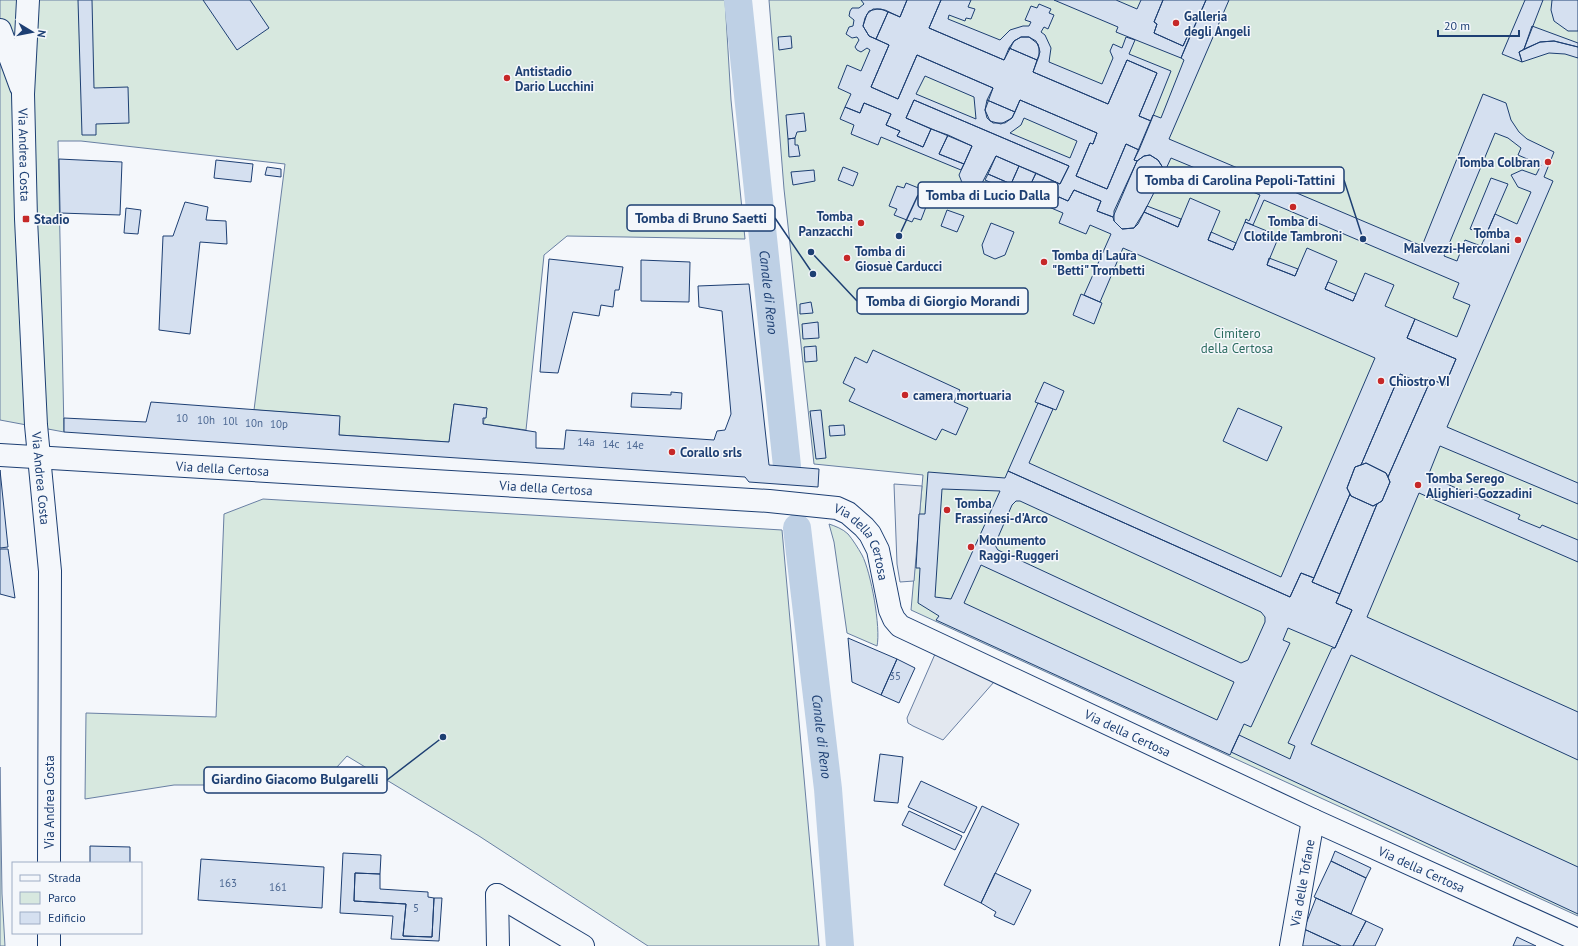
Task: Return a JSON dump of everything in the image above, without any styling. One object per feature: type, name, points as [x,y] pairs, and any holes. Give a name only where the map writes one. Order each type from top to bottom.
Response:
[{"type":"street","name":"Via Andrea Costa","points":[[28,0],[23,94],[27,227],[39,457],[50,571],[49,862]]},
{"type":"street","name":"Via Andrea Costa","points":[[0,30],[23,94]]},
{"type":"street","name":"Via della Certosa","points":[[0,455],[769,501],[837,508],[848,513],[870,534],[878,550],[890,610],[894,619],[900,626],[1313,820],[1578,940]]},
{"type":"street","name":"Via delle Tofane","points":[[1291,946],[1313,820]]},
{"type":"street","points":[[498,946],[497,895],[583,946]]},
{"type":"street","points":[[49,934],[49,946]]},
{"type":"green space","points":[[0,0],[725,0],[731,100],[745,239],[567,236],[544,255],[526,430],[483,424],[487,408],[454,404],[449,442],[339,435],[339,416],[254,410],[285,164],[81,141],[58,141],[64,432],[0,420]]},
{"type":"green space","name":"Cimitero della Certosa","points":[[769,0],[1578,0],[1578,916],[911,610],[923,475],[814,464],[784,189]]},
{"type":"green space","points":[[263,499],[782,530],[819,946],[648,946],[479,836],[347,756],[316,790],[246,785],[174,785],[85,799],[86,713],[216,717],[224,514]]},
{"type":"green space","points":[[829,524],[848,534],[862,555],[872,587],[878,627],[877,646],[847,633],[834,542]]},
{"type":"green space","points":[[0,767],[2,894],[5,946],[0,946]]},
{"type":"shaded area","points":[[894,484],[922,486],[914,581],[900,582],[897,564]]},
{"type":"shaded area","points":[[939,645],[1001,674],[943,740],[908,723],[907,718]]},
{"type":"building","points":[[78,0],[92,0],[94,88],[128,87],[129,123],[96,124],[96,135],[82,135]]},
{"type":"building","points":[[203,0],[250,0],[269,28],[237,50]]},
{"type":"building","points":[[861,0],[907,0],[900,17],[885,10],[877,9],[869,11],[865,18],[863,26],[869,36],[889,45],[871,87],[898,99],[917,55],[993,88],[985,110],[987,118],[993,123],[1005,123],[1012,118],[1020,100],[1097,133],[1093,144],[1090,143],[1076,176],[1107,189],[1126,144],[1139,150],[1134,160],[1137,161],[1113,217],[1097,211],[1101,201],[1074,190],[1068,201],[1059,197],[1056,203],[1027,192],[1036,173],[1060,184],[1069,166],[914,100],[906,118],[931,129],[923,147],[897,136],[900,131],[886,125],[891,114],[864,103],[860,113],[845,107],[851,94],[838,88],[847,65],[861,71],[870,50],[867,48],[861,52],[857,50],[855,47],[859,40],[857,37],[852,38],[846,34],[849,27],[853,26],[854,20],[849,16],[850,11],[852,8],[859,8],[864,4]],"holes":[[[925,76],[974,97],[976,119],[916,94]],[[1024,118],[1077,141],[1070,158],[1010,133],[1021,125]]]},
{"type":"building","points":[[907,0],[941,0],[929,28],[1004,60],[1009,48],[1037,60],[1033,72],[1108,104],[1127,60],[1157,73],[1139,116],[1151,121],[1139,150],[1126,144],[1107,189],[1076,176],[1090,143],[1093,144],[1097,133],[1020,100],[1015,112],[987,100],[993,88],[917,55],[898,99],[871,87],[889,45],[876,39],[888,12],[900,17]]},
{"type":"building","points":[[941,0],[971,0],[968,7],[975,9],[971,19],[966,18],[965,21],[949,15],[948,19],[1000,40],[1010,30],[1023,26],[1029,26],[1031,22],[1025,20],[1031,6],[1037,8],[1039,4],[1051,9],[1049,13],[1054,15],[1048,29],[1044,27],[1041,32],[1045,35],[1051,48],[1049,62],[1102,84],[1113,58],[1110,51],[1113,44],[1122,48],[1126,37],[1135,40],[1129,54],[1171,71],[1151,121],[1139,116],[1157,73],[1127,60],[1108,104],[1033,72],[1039,56],[1039,48],[1036,41],[1029,37],[1021,37],[1014,41],[1004,60],[929,28]]},
{"type":"building","points":[[1054,0],[1116,0],[1137,9],[1141,0],[1163,0],[1154,22],[1157,24],[1154,33],[1183,46],[1188,35],[1190,36],[1181,58],[1116,32],[1118,27]]},
{"type":"building","name":"Galleria degli Angeli","points":[[1163,0],[1206,0],[1190,36],[1188,35],[1183,46],[1154,33],[1157,24],[1154,22]]},
{"type":"building","points":[[1206,0],[1229,0],[1169,139],[1422,246],[1483,94],[1506,103],[1511,120],[1519,132],[1527,139],[1554,152],[1544,177],[1553,181],[1447,427],[1578,483],[1578,504],[1440,446],[1428,476],[1520,515],[1518,519],[1540,528],[1542,525],[1578,540],[1578,562],[1419,493],[1367,617],[1578,712],[1578,760],[1351,655],[1311,744],[1578,867],[1578,914],[1231,752],[1239,735],[1290,759],[1295,746],[1288,743],[1332,648],[1335,648],[1352,610],[1336,603],[1377,504],[1382,501],[1390,482],[1388,477],[1428,386],[1425,385],[1428,378],[1445,385],[1456,359],[1407,338],[1415,319],[1457,337],[1470,305],[1453,298],[1459,283],[1264,200],[1253,225],[1245,222],[1246,219],[1249,221],[1260,195],[1171,158],[1165,171],[1158,160],[1150,155],[1144,156],[1137,161],[1134,160],[1153,115],[1161,118],[1184,60],[1181,58]],"holes":[[[1495,133],[1508,138],[1521,148],[1518,155],[1541,165],[1536,175],[1522,170],[1511,175],[1518,187],[1531,192],[1517,224],[1495,214],[1481,246],[1465,240],[1457,261],[1444,256]]]},
{"type":"building","points":[[1525,0],[1543,0],[1524,49],[1519,52],[1522,62],[1502,54]]},
{"type":"building","points":[[1552,0],[1578,0],[1578,31],[1568,31],[1554,21],[1551,10]]},
{"type":"building","points":[[873,9],[881,9],[888,12],[876,39],[869,36],[863,26],[867,14]]},
{"type":"building","points":[[1532,26],[1578,43],[1578,47],[1554,41],[1540,42],[1524,49]]},
{"type":"building","points":[[791,36],[792,48],[779,50],[778,37]]},
{"type":"building","points":[[1021,37],[1029,37],[1038,44],[1040,52],[1037,60],[1009,48],[1014,41]]},
{"type":"building","points":[[1554,41],[1578,47],[1578,58],[1565,54],[1549,53],[1522,62],[1519,52],[1540,42]]},
{"type":"building","points":[[914,100],[1069,166],[1060,184],[996,156],[981,185],[975,188],[963,185],[959,175],[972,146],[906,118]]},
{"type":"building","points":[[987,100],[1015,112],[1012,118],[1001,124],[990,121],[985,110]]},
{"type":"building","points":[[864,103],[891,114],[886,125],[900,131],[897,136],[923,147],[931,129],[948,135],[939,154],[964,164],[961,170],[881,137],[878,145],[851,134],[854,125],[840,119],[845,107],[860,113]]},
{"type":"building","points":[[804,113],[806,131],[797,132],[795,138],[788,139],[786,115]]},
{"type":"building","points":[[948,135],[972,146],[964,164],[939,154]]},
{"type":"building","points":[[795,138],[795,145],[798,145],[800,156],[789,157],[788,139]]},
{"type":"building","points":[[1150,155],[1158,160],[1165,171],[1138,224],[1134,228],[1122,229],[1114,221],[1114,211],[1137,161],[1144,156]]},
{"type":"building","points":[[996,156],[1019,166],[1011,184],[988,174]]},
{"type":"building","points":[[59,159],[122,162],[120,215],[60,213]]},
{"type":"building","points":[[216,160],[253,164],[251,182],[214,178]]},
{"type":"building","name":"Chiostro VI","points":[[1019,166],[1036,173],[1027,192],[1056,203],[1059,197],[1068,201],[1074,190],[1101,201],[1097,211],[1113,217],[1114,221],[1122,229],[1134,228],[1144,212],[1178,227],[1190,198],[1220,211],[1208,240],[1233,250],[1245,222],[1279,236],[1267,265],[1295,276],[1307,248],[1337,261],[1325,289],[1353,301],[1365,273],[1394,285],[1385,306],[1415,319],[1407,338],[1456,359],[1445,385],[1428,378],[1425,385],[1400,374],[1361,465],[1355,467],[1347,488],[1350,494],[1314,578],[1301,573],[1290,597],[1008,471],[1038,403],[1053,409],[1029,463],[1281,577],[1375,358],[1123,248],[1100,302],[1084,295],[1111,234],[1090,225],[1086,234],[1059,223],[1063,213],[985,180],[988,174],[1011,184]]},
{"type":"building","points":[[267,167],[281,169],[281,177],[265,175]]},
{"type":"building","points":[[843,167],[858,173],[853,186],[838,180]]},
{"type":"building","points":[[814,170],[815,181],[793,185],[791,172]]},
{"type":"building","points":[[1491,178],[1508,184],[1486,235],[1470,229]]},
{"type":"building","points":[[906,183],[926,191],[923,197],[929,199],[921,220],[914,218],[912,222],[894,215],[897,209],[889,206],[897,186],[904,188]]},
{"type":"building","points":[[185,202],[208,207],[206,220],[226,221],[227,244],[200,242],[190,334],[159,330],[163,236],[173,236]]},
{"type":"building","points":[[1147,206],[1181,219],[1178,227],[1144,212]]},
{"type":"building","points":[[126,208],[141,210],[138,234],[124,233]]},
{"type":"building","points":[[947,210],[964,216],[957,232],[941,226]]},
{"type":"building","points":[[991,223],[1014,232],[1005,255],[995,259],[984,254],[982,245]]},
{"type":"building","points":[[1211,232],[1236,243],[1233,250],[1208,240]]},
{"type":"building","points":[[1269,258],[1298,269],[1295,276],[1267,265]]},
{"type":"building","points":[[549,259],[623,267],[619,290],[615,290],[613,307],[601,305],[599,316],[573,312],[558,373],[540,372]]},
{"type":"building","points":[[641,260],[690,262],[689,302],[641,301]]},
{"type":"building","points":[[1328,282],[1356,294],[1353,301],[1325,289]]},
{"type":"building","points":[[749,284],[769,465],[819,469],[818,487],[749,482],[745,477],[64,432],[64,418],[146,422],[151,402],[340,416],[339,435],[449,442],[454,404],[487,408],[486,418],[483,418],[483,424],[536,432],[536,448],[564,449],[566,430],[714,440],[717,431],[725,430],[731,414],[722,311],[699,307],[698,286]]},
{"type":"building","points":[[1081,294],[1102,303],[1094,324],[1073,315]]},
{"type":"building","points":[[811,302],[813,313],[800,314],[800,304]]},
{"type":"building","points":[[818,322],[819,338],[803,339],[802,324]]},
{"type":"building","points":[[816,346],[817,361],[805,362],[804,347]]},
{"type":"building","name":"camera mortuaria","points":[[873,350],[960,390],[954,402],[968,408],[956,435],[942,429],[936,440],[849,401],[855,389],[843,383],[855,357],[867,363]]},
{"type":"building","points":[[1400,374],[1428,386],[1388,477],[1386,473],[1366,463],[1361,465]]},
{"type":"building","points":[[1044,382],[1064,391],[1056,410],[1035,402]]},
{"type":"building","points":[[671,392],[682,393],[681,409],[631,407],[632,393],[671,395]]},
{"type":"building","points":[[1238,408],[1282,427],[1267,461],[1223,441]]},
{"type":"building","points":[[821,410],[826,458],[816,459],[810,411]]},
{"type":"building","points":[[844,425],[845,435],[830,436],[829,426]]},
{"type":"building","points":[[1366,463],[1386,473],[1390,482],[1382,501],[1373,506],[1351,496],[1347,488],[1355,467]]},
{"type":"building","points":[[0,470],[8,547],[0,548]]},
{"type":"building","points":[[1008,471],[1290,597],[1301,573],[1314,578],[1312,582],[1340,594],[1336,603],[1352,610],[1335,648],[1288,628],[1283,640],[1290,643],[1251,727],[1244,724],[1230,755],[936,620],[939,616],[918,603],[920,568],[916,568],[919,514],[925,514],[928,472],[1005,478]],"holes":[[[942,489],[1000,491],[951,599],[935,597]],[[1016,501],[1020,501],[1261,612],[1265,617],[1265,622],[1248,660],[1241,663],[998,550],[996,547],[996,542],[1012,505]],[[981,565],[1234,682],[1217,720],[964,603]]]},
{"type":"building","points":[[1350,494],[1351,496],[1373,506],[1377,504],[1340,594],[1312,582]]},
{"type":"building","points":[[0,549],[8,549],[15,598],[0,594]]},
{"type":"building","points":[[848,638],[897,659],[881,695],[852,682]]},
{"type":"building","points":[[897,659],[915,668],[899,703],[881,695]]},
{"type":"building","points":[[880,754],[903,757],[898,803],[874,801]]},
{"type":"building","points":[[921,781],[977,807],[964,833],[908,807]]},
{"type":"building","points":[[982,806],[1019,824],[981,903],[944,885]]},
{"type":"building","points":[[909,811],[962,836],[955,850],[902,825]]},
{"type":"building","points":[[90,846],[130,847],[130,862],[90,862]]},
{"type":"building","points":[[1335,851],[1371,868],[1366,878],[1331,861]]},
{"type":"building","points":[[343,853],[381,855],[380,874],[355,873],[354,901],[406,904],[403,936],[432,937],[434,898],[442,898],[439,941],[391,939],[393,916],[340,913]]},
{"type":"building","points":[[201,859],[324,867],[322,908],[198,900]]},
{"type":"building","points":[[1331,861],[1366,878],[1351,914],[1314,897]]},
{"type":"building","points":[[355,873],[380,874],[380,889],[428,892],[428,897],[434,898],[432,937],[403,936],[406,904],[354,901]]},
{"type":"building","points":[[995,873],[1031,890],[1014,925],[994,916],[996,912],[981,903]]},
{"type":"building","points":[[1316,898],[1366,921],[1353,946],[1341,946],[1304,929]]},
{"type":"building","points":[[1366,921],[1383,929],[1375,946],[1353,946]]},
{"type":"building","points":[[1304,929],[1341,946],[1301,946]]},
{"type":"building","points":[[1517,937],[1536,946],[1513,946]]},
{"type":"waterway","name":"Canale di Reno","points":[[738,0],[787,466]]},
{"type":"waterway","name":"Canale di Reno","points":[[797,528],[828,789],[840,946]]},
{"type":"place","name":"Galleria degli Angeli","points":[[1176,23]]},
{"type":"place","name":"Antistadio Dario Lucchini","points":[[507,78]]},
{"type":"place","name":"Tomba Colbran","points":[[1548,162]]},
{"type":"place","name":"Tomba di Clotilde Tambroni","points":[[1293,207]]},
{"type":"place","name":"Stadio","points":[[26,219]]},
{"type":"place","name":"Tomba Panzacchi","points":[[861,223]]},
{"type":"place","name":"Tomba di Lucio Dalla","points":[[899,236]]},
{"type":"place","name":"Tomba di Carolina Pepoli-Tattini","points":[[1363,239]]},
{"type":"place","name":"Tomba Malvezzi-Hercolani","points":[[1518,240]]},
{"type":"place","name":"Tomba di Giorgio Morandi","points":[[811,252]]},
{"type":"place","name":"Tomba di Giosuè Carducci","points":[[847,258]]},
{"type":"place","name":"Tomba di Laura \"Betti\" Trombetti","points":[[1044,262]]},
{"type":"place","name":"Tomba di Bruno Saetti","points":[[813,274]]},
{"type":"place","name":"Chiostro VI","points":[[1381,381]]},
{"type":"place","name":"camera mortuaria","points":[[905,395]]},
{"type":"place","name":"Corallo srls","points":[[672,452]]},
{"type":"place","name":"Tomba Serego Alighieri-Gozzadini","points":[[1418,485]]},
{"type":"place","name":"Tomba Frassinesi-d'Arco","points":[[947,510]]},
{"type":"place","name":"Monumento Raggi-Ruggeri","points":[[971,547]]},
{"type":"place","name":"Giardino Giacomo Bulgarelli","points":[[443,737]]}]
